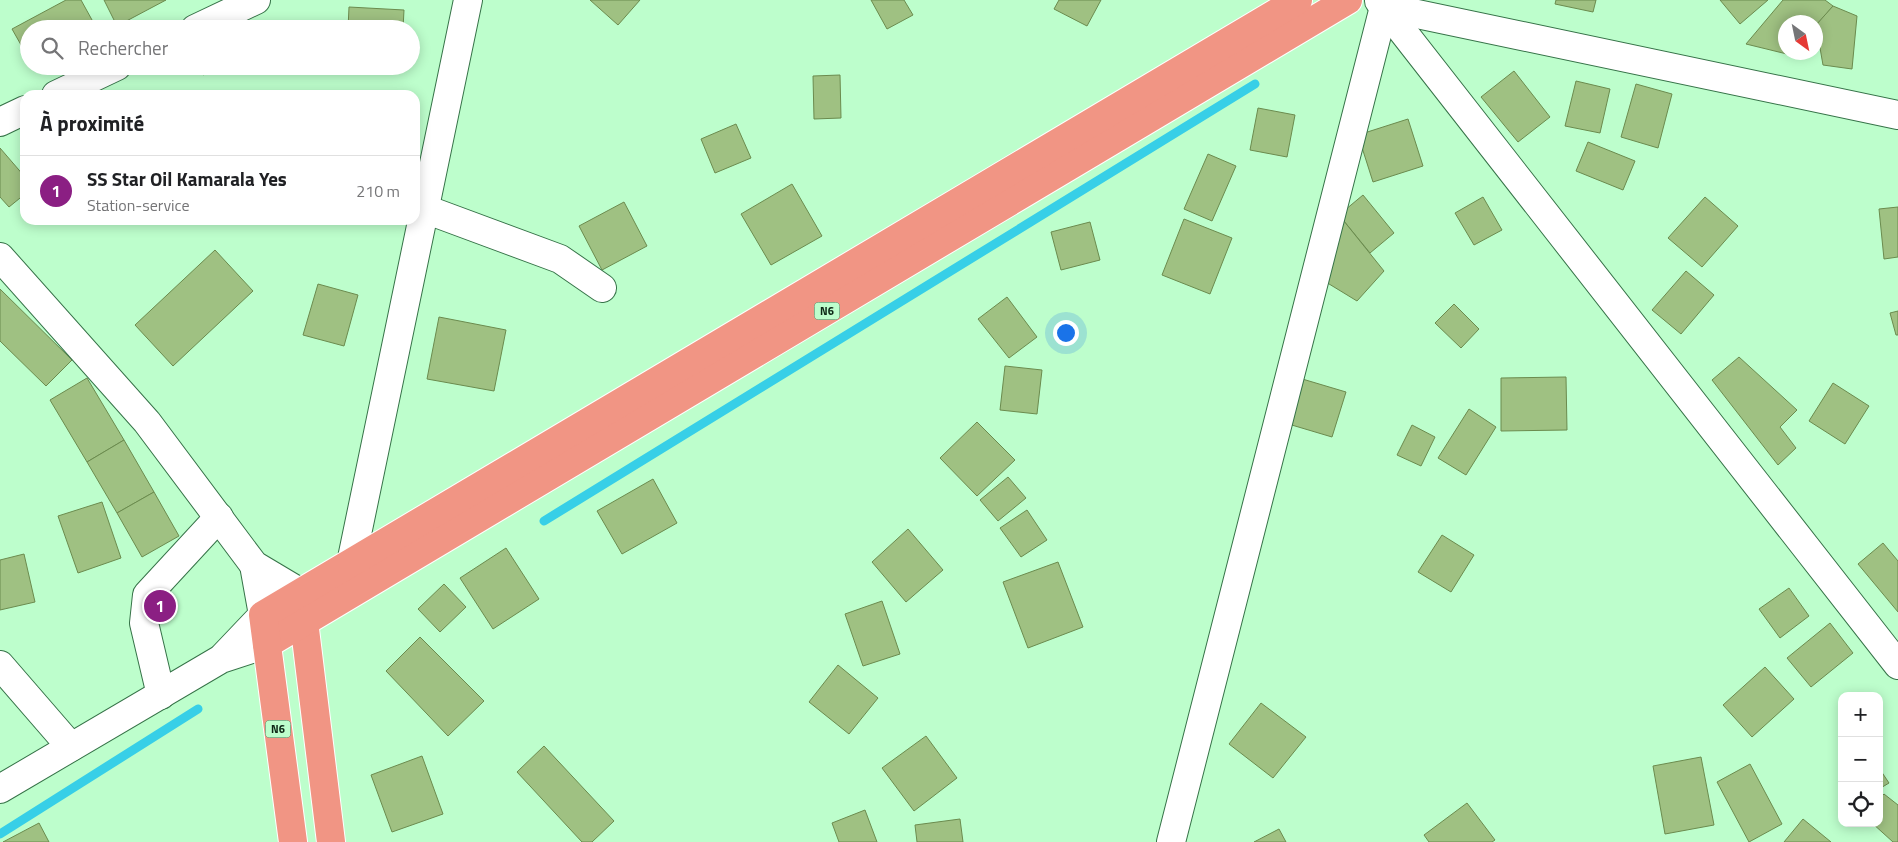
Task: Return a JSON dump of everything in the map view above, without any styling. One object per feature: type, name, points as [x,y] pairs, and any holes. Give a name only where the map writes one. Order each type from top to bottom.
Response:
[{"type":"highway","name":"N6","points":[[293,842],[263,615],[1298,0]]},
{"type":"highway","name":"N6","points":[[305,621],[1348,0]]},
{"type":"highway","points":[[301,593],[331,842]]},
{"type":"highway","points":[[267,644],[305,621]]},
{"type":"street","points":[[214,20],[256,0]]},
{"type":"street","points":[[351,563],[468,0]]},
{"type":"street","points":[[1381,4],[1898,115]]},
{"type":"street","points":[[1381,4],[1898,666]]},
{"type":"street","points":[[1171,842],[1381,4]]},
{"type":"street","points":[[66,90],[97,75]]},
{"type":"street","points":[[0,122],[20,112]]},
{"type":"street","points":[[425,209],[560,259],[602,288]]},
{"type":"street","points":[[0,258],[147,422],[254,565],[301,593]]},
{"type":"street","points":[[160,695],[144,623],[147,595],[219,517]]},
{"type":"street","points":[[221,659],[263,615],[254,565]]},
{"type":"street","points":[[0,788],[221,659],[267,644]]},
{"type":"street","points":[[0,665],[71,747]]},
{"type":"building","points":[[66,0],[81,0],[92,20],[29,20]]},
{"type":"building","points":[[104,0],[166,0],[128,20],[114,20]]},
{"type":"building","points":[[590,0],[640,0],[618,25]]},
{"type":"building","points":[[871,0],[904,0],[913,15],[887,29]]},
{"type":"building","points":[[1059,0],[1101,0],[1087,26],[1054,9]]},
{"type":"building","points":[[1556,0],[1596,0],[1593,12],[1555,4]]},
{"type":"building","points":[[1720,0],[1768,0],[1740,24]]},
{"type":"building","points":[[1783,0],[1825,0],[1833,6],[1823,18],[1823,15],[1778,15],[1778,52],[1746,44]]},
{"type":"building","points":[[1833,6],[1857,16],[1852,69],[1823,65],[1823,17]]},
{"type":"building","points":[[349,7],[404,10],[403,20],[348,20]]},
{"type":"building","points":[[20,25],[20,43],[12,29]]},
{"type":"building","points":[[1514,71],[1550,117],[1518,142],[1481,97]]},
{"type":"building","points":[[840,75],[841,118],[814,119],[813,76]]},
{"type":"building","points":[[1576,81],[1610,89],[1600,133],[1565,126]]},
{"type":"building","points":[[1636,84],[1672,94],[1658,148],[1621,137]]},
{"type":"building","points":[[1258,108],[1295,115],[1287,157],[1250,150]]},
{"type":"building","points":[[1408,119],[1423,166],[1373,182],[1358,135]]},
{"type":"building","points":[[736,124],[751,158],[715,173],[701,139]]},
{"type":"building","points":[[1588,142],[1635,161],[1623,190],[1576,171]]},
{"type":"building","points":[[0,148],[20,171],[20,198],[9,207],[0,197]]},
{"type":"building","points":[[1208,154],[1236,166],[1212,221],[1184,209]]},
{"type":"building","points":[[792,184],[822,236],[771,265],[741,214]]},
{"type":"building","points":[[1363,195],[1394,233],[1370,253],[1339,215]]},
{"type":"building","points":[[1483,197],[1502,230],[1474,245],[1455,213]]},
{"type":"building","points":[[1705,197],[1738,226],[1702,267],[1668,238]]},
{"type":"building","points":[[624,202],[647,246],[602,270],[579,226]]},
{"type":"building","points":[[1898,207],[1898,257],[1884,259],[1879,209]]},
{"type":"building","points":[[1339,215],[1384,271],[1357,301],[1316,276]]},
{"type":"building","points":[[1184,219],[1232,238],[1210,294],[1162,275]]},
{"type":"building","points":[[1090,222],[1100,260],[1061,270],[1051,232]]},
{"type":"building","points":[[215,250],[253,291],[173,366],[135,325]]},
{"type":"building","points":[[1686,271],[1714,295],[1681,334],[1652,310]]},
{"type":"building","points":[[318,284],[358,295],[344,346],[303,335]]},
{"type":"building","points":[[0,289],[72,360],[46,386],[0,341]]},
{"type":"building","points":[[1007,297],[1037,337],[1009,358],[978,319]]},
{"type":"building","points":[[1454,304],[1479,329],[1461,348],[1435,323]]},
{"type":"building","points":[[1898,311],[1898,335],[1896,335],[1890,313]]},
{"type":"building","points":[[439,317],[506,330],[494,391],[427,379]]},
{"type":"building","points":[[1739,357],[1797,410],[1780,427],[1796,448],[1778,465],[1712,380]]},
{"type":"building","points":[[1005,366],[1042,370],[1037,414],[1000,410]]},
{"type":"building","points":[[1566,377],[1567,430],[1501,431],[1501,378]]},
{"type":"building","points":[[87,378],[124,440],[87,462],[50,400]]},
{"type":"building","points":[[1299,378],[1346,392],[1332,437],[1285,423]]},
{"type":"building","points":[[1833,383],[1869,406],[1845,444],[1809,421]]},
{"type":"building","points":[[1469,409],[1496,427],[1466,475],[1438,458]]},
{"type":"building","points":[[977,422],[1015,460],[977,496],[940,458]]},
{"type":"building","points":[[1412,425],[1435,437],[1421,466],[1397,455]]},
{"type":"building","points":[[124,440],[154,492],[117,513],[87,462]]},
{"type":"building","points":[[1008,477],[1026,498],[998,521],[980,500]]},
{"type":"building","points":[[653,479],[677,523],[622,554],[597,511]]},
{"type":"building","points":[[154,492],[179,536],[142,557],[117,513]]},
{"type":"building","points":[[102,502],[121,558],[78,573],[58,516]]},
{"type":"building","points":[[1027,510],[1047,540],[1021,557],[1000,528]]},
{"type":"building","points":[[908,529],[943,570],[906,602],[872,562]]},
{"type":"building","points":[[1442,535],[1474,555],[1451,592],[1418,572]]},
{"type":"building","points":[[1883,543],[1898,561],[1898,612],[1858,564]]},
{"type":"building","points":[[506,548],[539,599],[493,629],[460,578]]},
{"type":"building","points":[[24,554],[35,602],[0,610],[0,560]]},
{"type":"building","points":[[1058,562],[1083,627],[1028,648],[1003,582]]},
{"type":"building","points":[[444,584],[466,607],[440,632],[418,609]]},
{"type":"building","points":[[1789,588],[1809,616],[1780,638],[1759,609]]},
{"type":"building","points":[[882,601],[900,654],[863,666],[845,614]]},
{"type":"building","points":[[1830,623],[1853,653],[1811,687],[1787,658]]},
{"type":"building","points":[[420,637],[484,701],[448,736],[386,671]]},
{"type":"building","points":[[838,665],[878,698],[849,734],[809,702]]},
{"type":"building","points":[[1765,667],[1794,699],[1752,737],[1723,705]]},
{"type":"building","points":[[1261,703],[1306,737],[1273,778],[1229,744]]},
{"type":"building","points":[[926,736],[957,778],[914,811],[882,768]]},
{"type":"building","points":[[544,746],[614,821],[592,842],[582,842],[517,772]]},
{"type":"building","points":[[422,756],[443,814],[392,832],[371,775]]},
{"type":"building","points":[[1701,757],[1714,825],[1665,834],[1653,766]]},
{"type":"building","points":[[1750,764],[1782,824],[1749,842],[1717,782]]},
{"type":"building","points":[[1883,774],[1889,783],[1883,787]]},
{"type":"building","points":[[1883,795],[1898,805],[1898,842],[1893,842],[1876,827],[1883,827]]},
{"type":"building","points":[[1467,803],[1495,840],[1492,842],[1429,842],[1424,835]]},
{"type":"building","points":[[865,810],[877,842],[839,842],[832,823]]},
{"type":"building","points":[[960,819],[963,842],[917,842],[915,825]]},
{"type":"building","points":[[1803,819],[1831,842],[1784,842]]},
{"type":"building","points":[[39,823],[49,842],[3,842]]},
{"type":"building","points":[[1279,829],[1286,842],[1254,842]]},
{"type":"waterway","points":[[544,521],[1255,84]]},
{"type":"waterway","points":[[0,834],[198,709]]},
{"type":"place","name":"SS Star Oil Kamarala Yes","points":[[160,606]]}]
